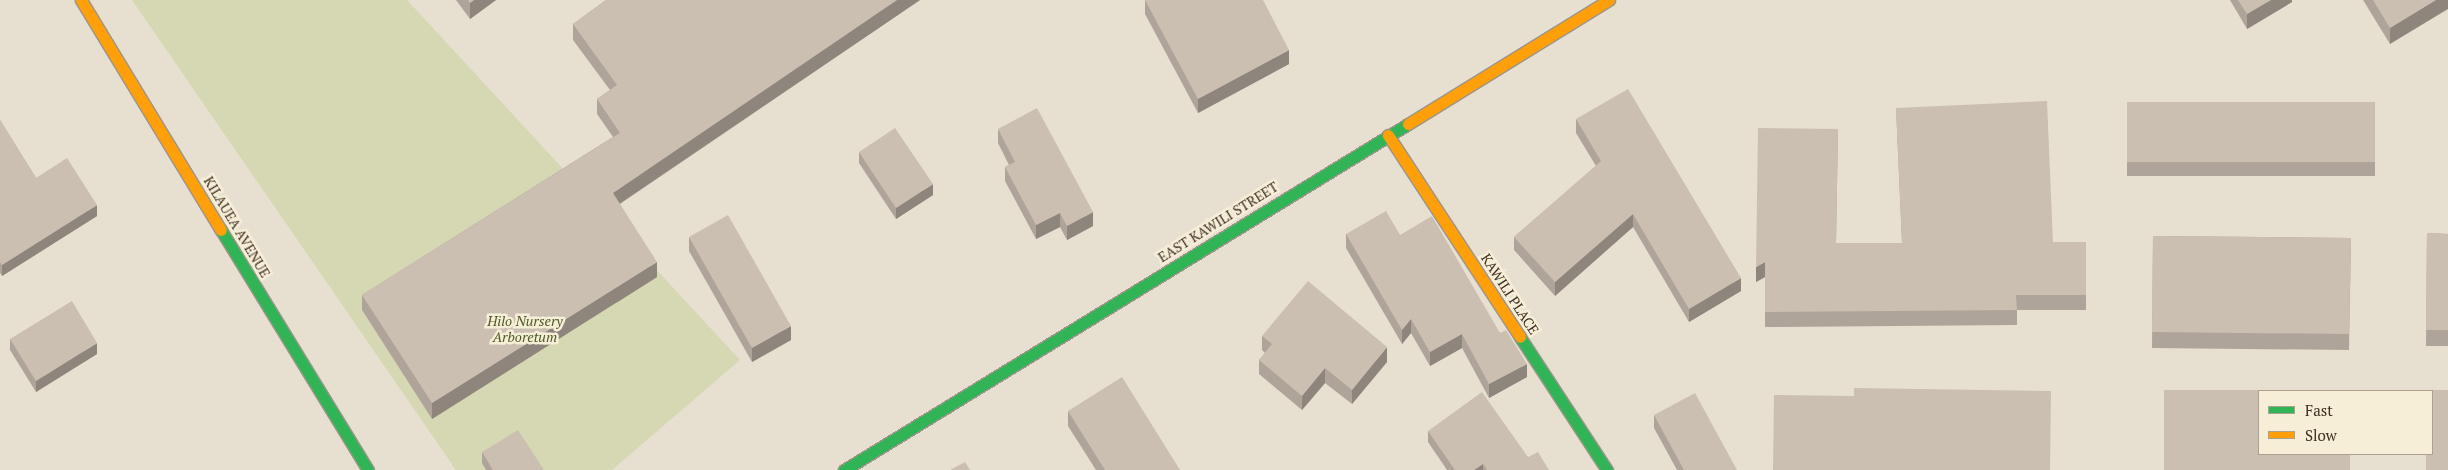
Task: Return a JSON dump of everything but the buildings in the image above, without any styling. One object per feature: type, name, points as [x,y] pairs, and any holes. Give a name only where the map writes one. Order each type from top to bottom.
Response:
[{"type":"street","name":"KILAUEA AVENUE","points":[[81,0],[368,470]]},
{"type":"street","name":"EAST KAWILI STREET","points":[[844,470],[1609,0]]},
{"type":"street","name":"KAWILI PLACE","points":[[1388,135],[1607,470]]},
{"type":"green space","name":"Hilo Nursery Arboretum","points":[[132,0],[407,0],[740,360],[612,470],[456,470]]},
{"type":"traffic: fast","points":[[844,470],[1408,124]]},
{"type":"traffic: fast","points":[[221,230],[368,470]]},
{"type":"traffic: fast","points":[[1520,337],[1607,470]]},
{"type":"traffic: slow","points":[[81,0],[221,230]]},
{"type":"traffic: slow","points":[[1408,124],[1609,0]]},
{"type":"traffic: slow","points":[[1388,135],[1520,337]]}]
